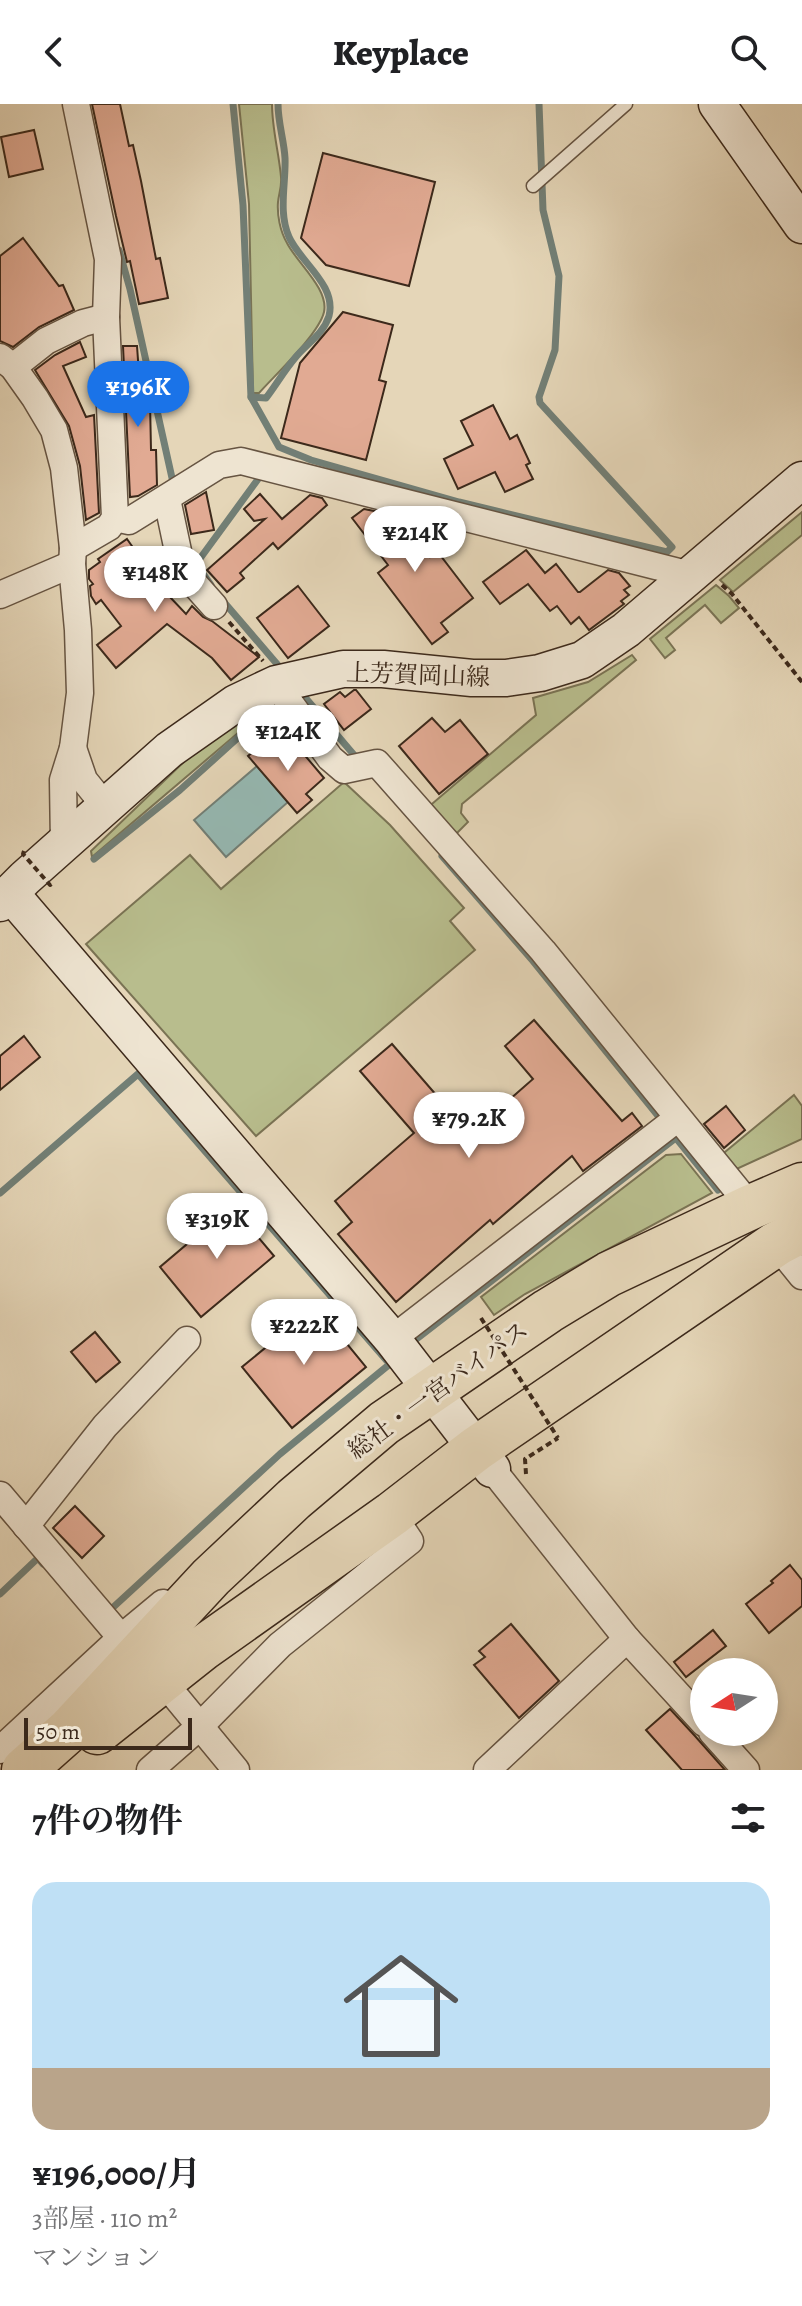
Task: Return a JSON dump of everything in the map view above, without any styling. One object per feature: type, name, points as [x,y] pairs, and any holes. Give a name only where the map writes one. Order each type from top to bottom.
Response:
[{"type":"highway","name":"総社・一宮バイパス","points":[[24,1770],[69,1730],[211,1577],[294,1499],[384,1423],[407,1359],[548,1311],[609,1274],[802,1185]]},
{"type":"highway","points":[[50,1770],[203,1648],[392,1514],[484,1459],[793,1250]]},
{"type":"main road","points":[[717,104],[802,225]]},
{"type":"main road","name":"上芳賀岡山線","points":[[5,898],[169,750],[236,703],[289,681],[343,669],[506,678],[540,673],[582,660],[700,579],[802,480]]},
{"type":"main road","points":[[5,898],[407,1359],[484,1459]]},
{"type":"street","points":[[0,595],[72,556],[109,527],[115,518],[106,317],[108,259],[76,104]]},
{"type":"street","points":[[64,845],[63,780],[73,748],[80,693],[78,630],[64,468],[54,430],[35,398],[6,362],[83,323],[106,317]]},
{"type":"street","points":[[115,518],[129,521],[219,465],[241,461],[700,579]]},
{"type":"street","points":[[173,495],[182,570],[214,606]]},
{"type":"street","points":[[289,681],[330,758],[344,770],[377,763],[543,951],[671,1124],[751,1207]]},
{"type":"street","points":[[73,748],[84,780],[105,806]]},
{"type":"street","points":[[407,1359],[671,1124]]},
{"type":"street","points":[[26,1526],[105,1426],[187,1340]]},
{"type":"street","points":[[484,1459],[627,1639],[690,1708]]},
{"type":"street","points":[[0,1495],[114,1629]]},
{"type":"street","points":[[150,1770],[199,1727],[280,1645],[410,1541],[392,1514]]},
{"type":"street","points":[[0,1750],[114,1629],[176,1593],[211,1577]]},
{"type":"street","points":[[487,1770],[627,1639]]},
{"type":"street","points":[[171,1691],[236,1770]]},
{"type":"street","points":[[725,1746],[746,1770]]},
{"type":"lane","points":[[533,186],[626,104]]},
{"type":"path","points":[[700,579],[732,594],[802,682]]},
{"type":"path","points":[[214,606],[271,670],[289,681]]},
{"type":"path","points":[[24,851],[23,854],[50,885],[53,883]]},
{"type":"path","points":[[481,1318],[558,1438],[525,1459],[526,1478]]},
{"type":"green space","points":[[239,104],[272,104],[281,177],[278,207],[281,228],[292,251],[317,285],[324,303],[324,312],[314,331],[259,393],[253,393],[249,204]]},
{"type":"green space","points":[[802,512],[802,535],[733,592],[720,580]]},
{"type":"green space","points":[[716,585],[739,608],[721,623],[705,605],[666,638],[675,650],[665,658],[650,639]]},
{"type":"green space","points":[[632,655],[636,660],[462,804],[461,813],[468,822],[452,838],[426,809],[536,715],[533,698],[588,682]]},
{"type":"green space","points":[[240,721],[245,727],[92,857],[91,851],[189,757]]},
{"type":"green space","points":[[344,782],[390,825],[464,908],[450,921],[475,950],[256,1136],[86,944],[190,855],[221,889]]},
{"type":"green space","points":[[794,1095],[802,1106],[802,1139],[730,1172],[719,1157]]},
{"type":"green space","points":[[681,1154],[712,1193],[525,1294],[494,1315],[481,1297],[666,1155]]},
{"type":"water","points":[[257,766],[288,802],[226,857],[194,820]]},
{"type":"building","points":[[92,104],[120,104],[129,146],[133,145],[156,259],[160,258],[168,298],[139,304]]},
{"type":"building","points":[[34,130],[43,169],[9,177],[1,137]]},
{"type":"building","points":[[323,153],[435,182],[409,286],[326,265],[301,238]]},
{"type":"building","points":[[23,238],[59,286],[63,285],[74,310],[39,327],[13,347],[0,341],[0,256]]},
{"type":"building","points":[[343,312],[393,325],[379,380],[386,382],[366,460],[281,438],[300,363]]},
{"type":"building","points":[[80,342],[86,357],[63,366],[86,417],[94,415],[99,513],[86,520],[80,466],[69,426],[35,370]]},
{"type":"building","points":[[123,346],[137,346],[141,402],[150,402],[151,450],[156,450],[157,485],[130,497]]},
{"type":"building","points":[[493,405],[510,439],[517,435],[530,463],[526,465],[533,479],[505,492],[495,472],[458,489],[444,459],[473,445],[461,421]]},
{"type":"building","points":[[206,492],[214,530],[191,534],[185,505]]},
{"type":"building","points":[[260,494],[282,519],[310,495],[322,498],[327,505],[278,549],[273,543],[240,573],[244,578],[227,592],[207,570],[265,519],[254,521],[244,509]]},
{"type":"building","points":[[364,509],[379,512],[388,524],[399,518],[430,557],[437,551],[473,598],[441,623],[448,632],[432,644],[378,573],[388,565],[352,518]]},
{"type":"building","points":[[127,539],[151,577],[186,614],[192,606],[259,657],[231,680],[212,658],[167,624],[116,668],[97,645],[121,626],[101,600],[96,604],[91,596],[90,586],[93,584],[89,579],[89,570],[100,562],[98,559]]},
{"type":"building","points":[[526,550],[545,573],[556,564],[578,592],[608,570],[619,573],[630,586],[624,590],[629,595],[621,601],[624,604],[589,630],[579,617],[571,624],[557,606],[550,611],[528,584],[500,604],[483,582]]},
{"type":"building","points":[[298,586],[329,626],[288,658],[257,618]]},
{"type":"building","points":[[354,690],[371,709],[344,730],[324,704],[340,692],[345,697]]},
{"type":"building","points":[[432,718],[445,732],[460,720],[488,754],[439,794],[399,746]]},
{"type":"building","points":[[291,739],[324,778],[306,794],[312,800],[297,813],[248,756],[263,744],[273,755]]},
{"type":"building","points":[[534,1020],[622,1121],[632,1113],[642,1126],[583,1171],[572,1156],[493,1224],[490,1220],[396,1302],[338,1234],[352,1222],[335,1201],[414,1133],[360,1071],[392,1044],[470,1134],[533,1079],[505,1046]]},
{"type":"building","points":[[24,1036],[40,1057],[0,1090],[0,1056]]},
{"type":"building","points":[[726,1106],[745,1130],[724,1148],[704,1124]]},
{"type":"building","points":[[232,1206],[274,1256],[201,1317],[160,1267]]},
{"type":"building","points":[[316,1306],[366,1367],[292,1428],[242,1367]]},
{"type":"building","points":[[95,1332],[120,1362],[96,1382],[71,1352]]},
{"type":"building","points":[[75,1506],[104,1536],[82,1558],[53,1528]]},
{"type":"building","points":[[790,1565],[802,1580],[802,1606],[769,1633],[746,1604]]},
{"type":"building","points":[[511,1624],[559,1681],[519,1718],[474,1665],[485,1657],[479,1651]]},
{"type":"building","points":[[713,1630],[726,1646],[711,1658],[690,1658],[690,1674],[686,1677],[674,1662]]},
{"type":"building","points":[[670,1709],[690,1731],[690,1746],[703,1746],[725,1770],[682,1770],[646,1730]]},
{"type":"waterway","points":[[233,104],[243,205],[251,397],[279,447],[311,460],[459,502],[667,552],[672,547],[540,403],[539,397],[555,350],[559,276],[543,210],[539,104]]},
{"type":"waterway","points":[[251,397],[266,398],[295,358],[323,329],[329,316],[328,294],[294,246],[286,227],[283,208],[285,158],[278,104]]},
{"type":"waterway","points":[[119,250],[174,487]]},
{"type":"waterway","points":[[211,585],[196,564],[264,471]]},
{"type":"waterway","points":[[223,601],[283,671]]},
{"type":"waterway","points":[[298,689],[360,762]]},
{"type":"waterway","points":[[94,859],[180,790],[251,726]]},
{"type":"waterway","points":[[442,856],[533,961],[718,1190]]},
{"type":"waterway","points":[[0,1193],[138,1074],[387,1361]]},
{"type":"waterway","points":[[410,1344],[677,1137]]},
{"type":"waterway","points":[[108,1612],[280,1454],[396,1359]]},
{"type":"waterway","points":[[0,1594],[38,1558],[43,1564]]}]
